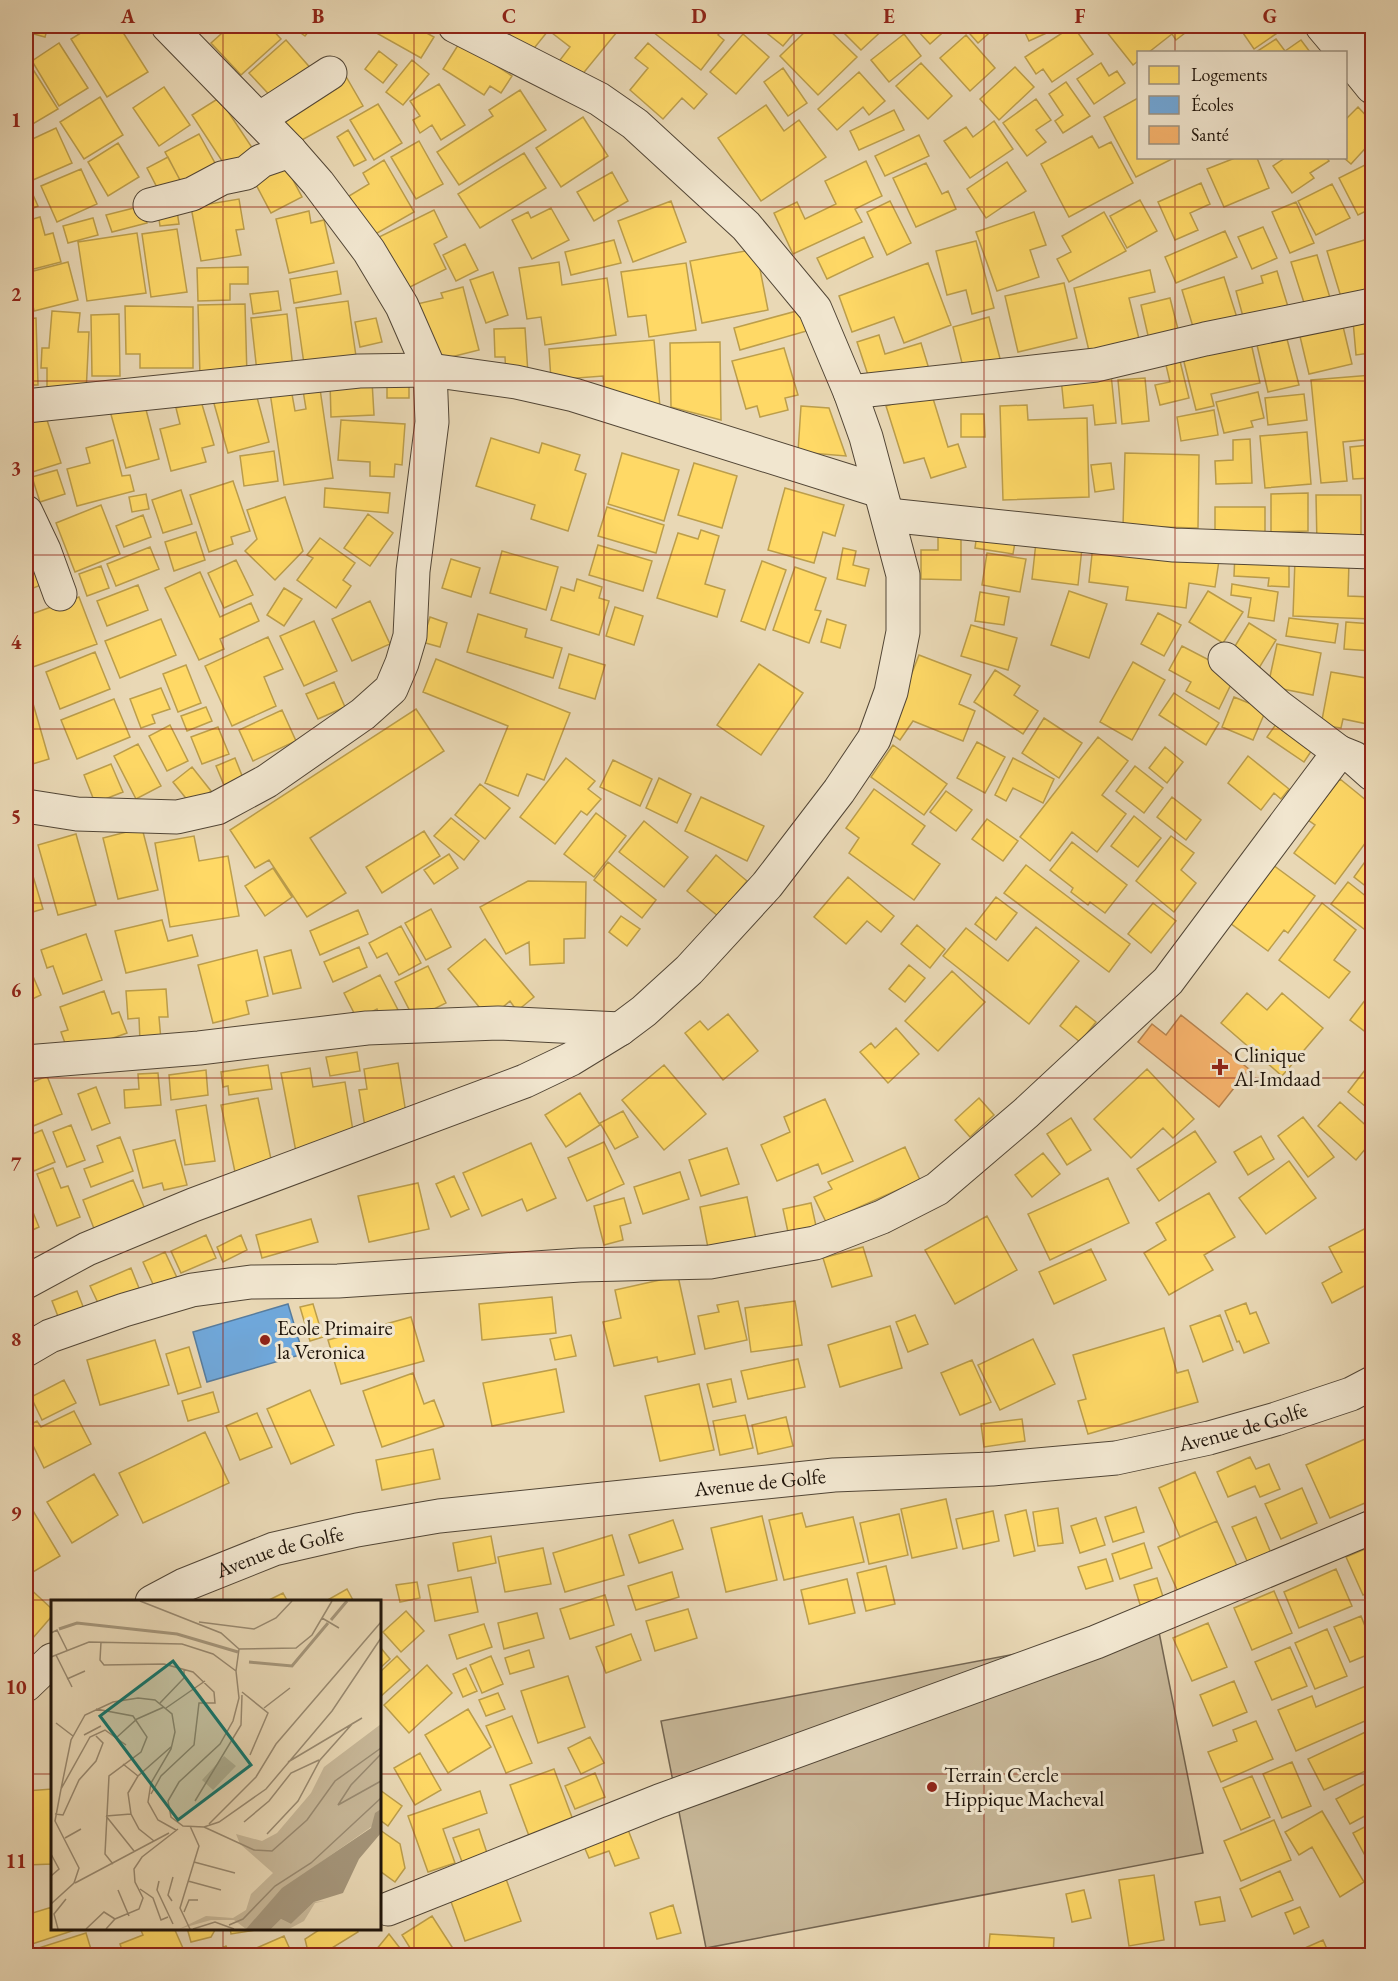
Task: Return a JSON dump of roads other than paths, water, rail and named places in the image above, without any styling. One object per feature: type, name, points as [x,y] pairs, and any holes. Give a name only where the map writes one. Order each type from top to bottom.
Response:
[{"type":"street","points":[[26,806],[77,813],[177,817],[217,808],[267,781],[363,714],[391,689],[410,636],[413,571],[432,422],[430,370],[402,306],[369,251],[318,183],[290,151],[168,26]]},
{"type":"street","points":[[26,1282],[87,1249],[193,1205],[525,1081],[571,1059],[620,1029],[644,1011],[689,970],[767,885],[839,791],[874,739],[891,692],[903,632],[903,575],[866,437],[815,309],[746,226],[635,124],[599,99],[455,26]]},
{"type":"street","points":[[1322,26],[1342,51]]},
{"type":"street","points":[[1346,51],[1372,27]]},
{"type":"street","points":[[1347,57],[1372,87]]},
{"type":"street","points":[[258,119],[330,72]]},
{"type":"street","points":[[150,205],[192,194],[222,177],[246,173],[261,161],[290,151]]},
{"type":"street","points":[[850,392],[1095,365],[1372,305]]},
{"type":"street","points":[[26,406],[358,371],[430,370],[516,382],[574,395],[884,503],[1174,545],[1372,552]]},
{"type":"street","points":[[26,512],[44,550],[60,594]]},
{"type":"street","points":[[1225,659],[1278,707],[1339,752],[1354,758],[1372,774]]},
{"type":"street","points":[[26,1350],[50,1336],[124,1310],[192,1290],[251,1282],[338,1281],[580,1265],[710,1262],[815,1243],[882,1217],[937,1189],[1026,1113],[1168,981],[1339,752]]},
{"type":"street","points":[[26,1062],[199,1048],[367,1028],[498,1023],[620,1029]]},
{"type":"street","name":"Avenue de Golfe","points":[[156,1600],[184,1585],[274,1549],[368,1528],[439,1516],[834,1475],[992,1469],[1116,1458],[1209,1438],[1276,1419],[1351,1394],[1372,1383]]},
{"type":"street","points":[[388,1909],[659,1801],[1096,1642],[1372,1527]]},
{"type":"street","points":[[26,1685],[51,1661]]},
{"type":"place","name":"Clinique Al-Imdaad","points":[[1220,1067]]},
{"type":"place","name":"Ecole Primaire la Veronica","points":[[265,1340]]},
{"type":"place","name":"Terrain Cercle Hippique Macheval","points":[[932,1787]]}]
